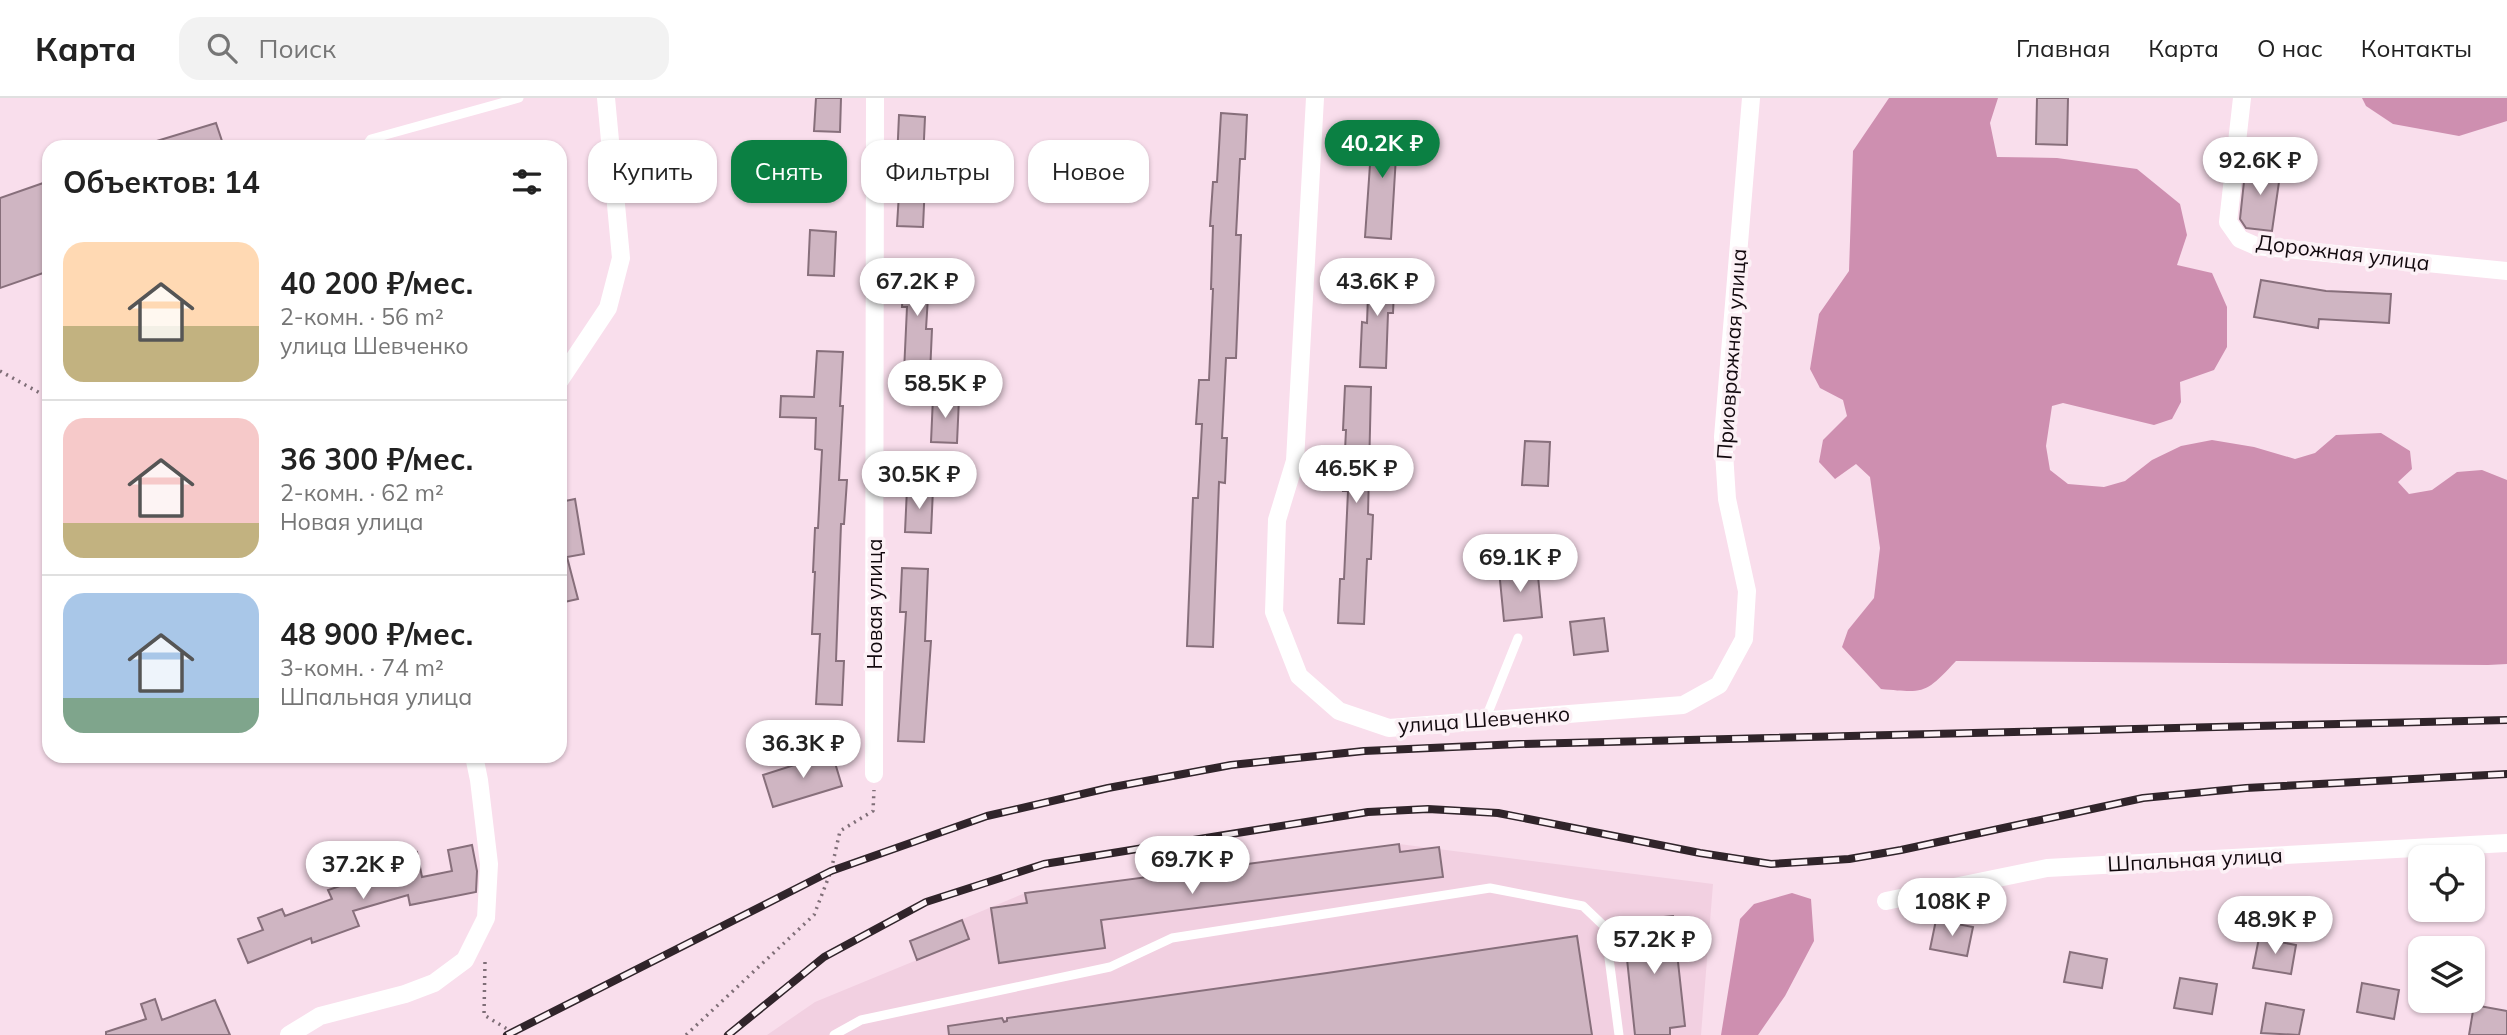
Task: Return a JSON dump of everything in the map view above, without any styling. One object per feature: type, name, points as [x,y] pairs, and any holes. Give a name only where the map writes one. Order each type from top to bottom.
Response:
[{"type":"street","points":[[567,367],[608,308],[621,258],[606,98]]},
{"type":"street","name":"Новая улица","points":[[874,774],[875,98]]},
{"type":"street","name":"улица Шевченко","points":[[1315,98],[1295,461],[1277,520],[1274,612],[1299,676],[1339,711],[1389,728],[1683,705],[1719,685]]},
{"type":"street","name":"Приовражная улица","points":[[1719,685],[1744,639],[1748,591],[1727,499],[1723,437],[1751,98]]},
{"type":"street","name":"Дорожная улица","points":[[2242,98],[2228,222],[2240,239],[2256,246],[2507,271]]},
{"type":"street","points":[[289,1035],[320,1016],[405,995],[435,983],[465,960],[486,918],[489,864],[476,763]]},
{"type":"street","name":"Шпальная улица","points":[[1886,901],[2048,868],[2507,843]]},
{"type":"lane","points":[[370,140],[519,98]]},
{"type":"lane","points":[[1485,720],[1518,638]]},
{"type":"lane","points":[[834,1035],[862,1020],[1110,967],[1172,938],[1490,888],[1583,906],[1605,927],[1619,1035]]},
{"type":"path","points":[[0,371],[42,394]]},
{"type":"path","points":[[686,1035],[814,915],[831,871],[840,831],[873,811],[874,774]]},
{"type":"path","points":[[485,960],[484,1015],[517,1035]]},
{"type":"shaded area","points":[[1889,98],[1998,98],[1990,123],[1997,157],[2057,158],[2137,169],[2180,204],[2187,235],[2177,265],[2212,273],[2227,307],[2227,347],[2214,370],[2180,382],[2181,402],[2172,419],[2154,425],[2063,403],[2052,406],[2046,446],[2050,470],[2068,484],[2104,487],[2125,481],[2152,460],[2181,446],[2212,440],[2254,447],[2295,459],[2315,453],[2336,435],[2381,433],[2410,451],[2412,469],[2398,482],[2409,494],[2432,490],[2457,472],[2482,470],[2507,480],[2507,664],[1956,661],[1938,680],[1924,689],[1881,689],[1842,647],[1848,630],[1874,598],[1880,548],[1870,477],[1856,464],[1835,479],[1819,462],[1823,440],[1847,416],[1843,400],[1820,388],[1810,369],[1819,314],[1849,271],[1853,151]]},
{"type":"shaded area","points":[[2362,98],[2507,98],[2507,121],[2459,136],[2393,124],[2366,106]]},
{"type":"shaded area","points":[[1399,844],[1713,884],[1701,1035],[767,1035],[815,1002],[917,960],[910,941],[1025,893]]},
{"type":"shaded area","points":[[1792,893],[1811,899],[1814,941],[1785,996],[1758,1035],[1721,1035],[1740,919],[1754,904]]},
{"type":"building","points":[[816,98],[841,98],[840,132],[814,131]]},
{"type":"building","points":[[2037,98],[2068,98],[2067,145],[2036,144]]},
{"type":"building","points":[[1221,113],[1247,115],[1245,159],[1240,159],[1236,235],[1241,235],[1236,358],[1226,358],[1222,438],[1227,438],[1225,483],[1219,482],[1213,647],[1187,646],[1193,498],[1198,498],[1202,424],[1196,424],[1199,380],[1209,380],[1213,289],[1213,226],[1210,226],[1213,182],[1217,182]]},
{"type":"building","points":[[899,115],[925,117],[924,140],[898,140]]},
{"type":"building","points":[[1373,121],[1398,123],[1391,239],[1365,237]]},
{"type":"building","points":[[216,123],[222,140],[160,140]]},
{"type":"building","points":[[2246,163],[2281,168],[2272,231],[2246,228],[2240,219]]},
{"type":"building","points":[[42,183],[42,273],[0,288],[0,198]]},
{"type":"building","points":[[898,203],[924,203],[923,227],[897,226]]},
{"type":"building","points":[[810,230],[836,232],[834,276],[808,275]]},
{"type":"building","points":[[904,263],[930,264],[926,329],[932,329],[930,374],[904,372],[907,307],[902,307]]},
{"type":"building","points":[[1369,268],[1395,269],[1393,313],[1388,313],[1386,368],[1360,367],[1362,322],[1367,323]]},
{"type":"building","points":[[2261,280],[2326,291],[2391,294],[2389,323],[2319,319],[2318,328],[2254,317]]},
{"type":"building","points":[[817,351],[843,352],[839,480],[847,480],[844,524],[841,524],[836,661],[844,661],[842,705],[816,704],[820,634],[812,634],[813,572],[822,450],[815,449],[816,418],[780,417],[781,396],[814,397]]},
{"type":"building","points":[[1345,386],[1371,387],[1368,514],[1373,515],[1371,559],[1367,559],[1364,624],[1338,623],[1340,579],[1344,579],[1348,491],[1343,491]]},
{"type":"building","points":[[933,397],[959,398],[957,443],[931,442]]},
{"type":"building","points":[[1525,441],[1550,442],[1548,486],[1522,485]]},
{"type":"building","points":[[907,488],[933,489],[931,533],[905,532]]},
{"type":"building","points":[[575,499],[584,554],[567,557],[567,501]]},
{"type":"building","points":[[567,557],[578,599],[567,601]]},
{"type":"building","points":[[1537,566],[1542,617],[1504,621],[1499,570]]},
{"type":"building","points":[[902,568],[928,569],[925,641],[931,641],[924,742],[898,741],[906,612],[900,612]]},
{"type":"building","points":[[1604,618],[1608,651],[1574,655],[1570,622]]},
{"type":"building","points":[[832,753],[842,786],[773,807],[763,775]]},
{"type":"building","points":[[1399,844],[1400,852],[1439,847],[1443,877],[1101,920],[1105,948],[999,963],[991,908],[1027,903],[1025,893]]},
{"type":"building","points":[[472,845],[477,871],[476,892],[410,905],[408,895],[353,911],[359,926],[312,943],[311,938],[248,963],[238,939],[263,930],[258,918],[282,909],[285,916],[332,899],[328,890],[361,879],[358,869],[400,855],[417,852],[422,877],[452,871],[448,850]]},
{"type":"building","points":[[1673,916],[1685,1026],[1670,1028],[1670,1035],[1635,1035],[1623,921]]},
{"type":"building","points":[[962,920],[969,939],[917,960],[910,941]]},
{"type":"building","points":[[1936,920],[1973,927],[1967,956],[1930,949]]},
{"type":"building","points":[[1577,936],[1592,1035],[949,1035],[948,1026],[1002,1018],[1004,1022],[1007,1018]]},
{"type":"building","points":[[2259,938],[2296,945],[2291,974],[2253,968]]},
{"type":"building","points":[[2070,952],[2107,959],[2102,988],[2064,982]]},
{"type":"building","points":[[2180,978],[2217,984],[2212,1014],[2174,1008]]},
{"type":"building","points":[[2362,983],[2399,990],[2394,1019],[2357,1012]]},
{"type":"building","points":[[155,999],[162,1020],[215,1000],[230,1035],[106,1035],[106,1032],[146,1019],[141,1004]]},
{"type":"building","points":[[2266,1003],[2304,1010],[2299,1035],[2261,1033]]},
{"type":"building","points":[[2485,1007],[2507,1011],[2507,1035],[2469,1035],[2473,1013],[2485,1013]]},
{"type":"railway","points":[[507,1035],[831,871],[987,816],[1108,788],[1231,765],[1364,751],[1519,744],[2507,720]]},
{"type":"railway","points":[[728,1035],[824,957],[926,902],[1044,864],[1368,812],[1428,809],[1498,813],[1700,853],[1771,864],[1849,859],[1901,850],[2143,798],[2246,788],[2507,774]]}]
